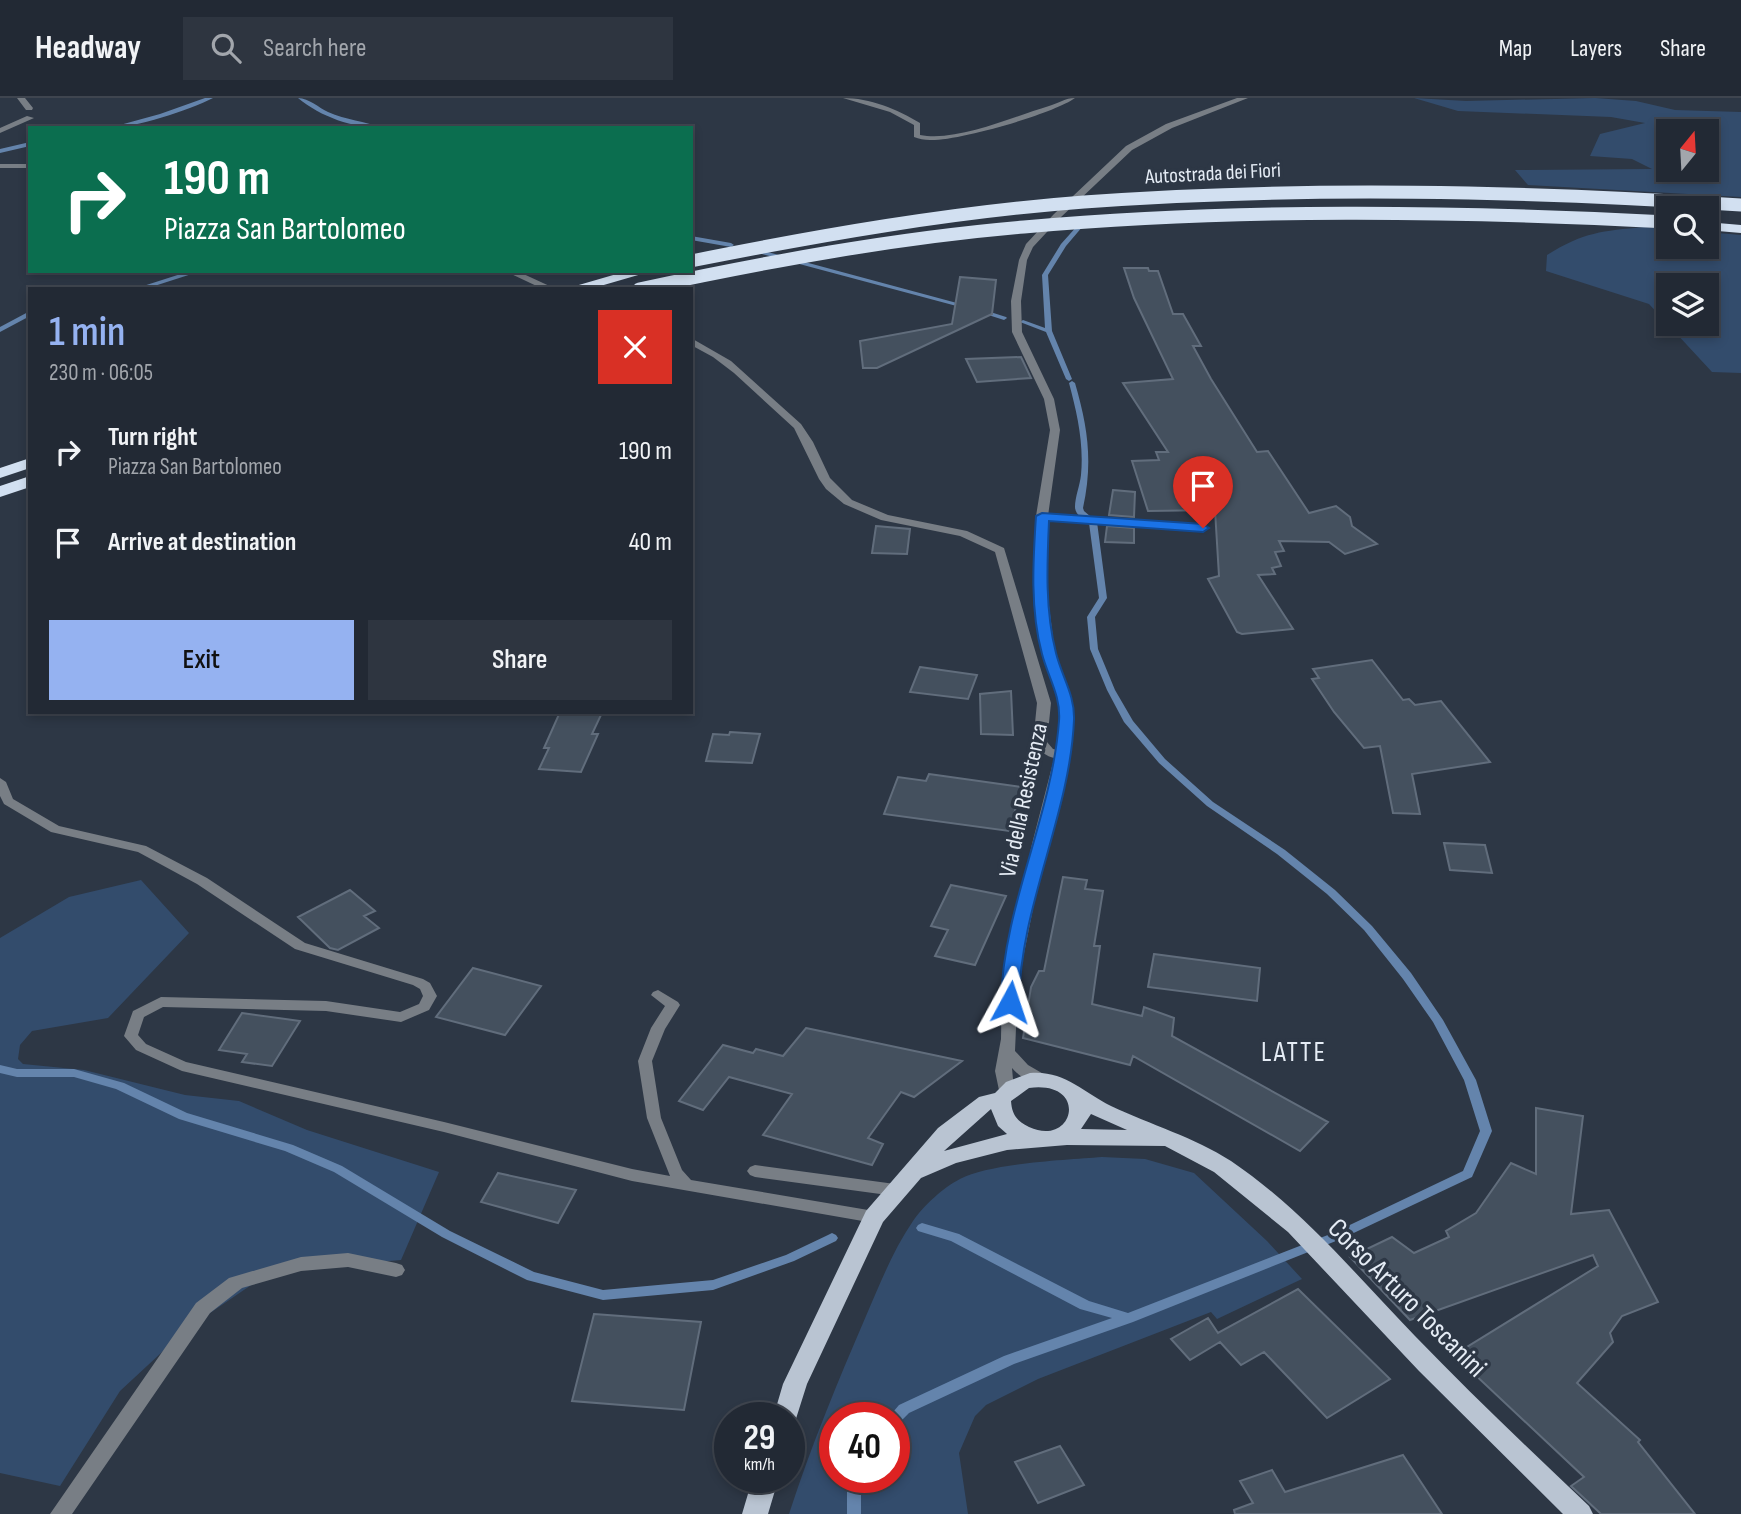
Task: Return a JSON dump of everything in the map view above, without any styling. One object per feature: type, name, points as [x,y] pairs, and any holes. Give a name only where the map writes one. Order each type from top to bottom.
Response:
[{"type":"highway","name":"Autostrada dei Fiori","points":[[693,261],[811,238],[1010,210],[1205,195],[1479,191],[1741,205]]},
{"type":"highway","name":"Autostrada dei Fiori","points":[[648,287],[741,267],[910,240],[1009,228],[1161,215],[1274,211],[1464,212],[1656,221]]},
{"type":"highway","points":[[1719,227],[1741,229]]},
{"type":"highway","points":[[580,287],[637,273]]},
{"type":"highway","points":[[1,485],[28,465]]},
{"type":"highway","points":[[1,485],[28,481]]},
{"type":"main road","name":"Corso Arturo Toscanini","points":[[790,1402],[795,1384],[874,1217],[895,1190],[914,1173],[946,1134],[974,1110],[1003,1096],[1027,1080],[1041,1080],[1065,1087],[1094,1107],[1177,1141],[1220,1165],[1273,1206],[1347,1277],[1407,1343],[1580,1514]]},
{"type":"main road","points":[[1060,1135],[1070,1130],[1081,1113],[1080,1103],[1065,1087]]},
{"type":"main road","points":[[1003,1096],[1000,1109],[1003,1119],[1011,1127],[1034,1137]]},
{"type":"main road","name":"Corso Arturo Toscanini","points":[[914,1173],[971,1148],[1034,1137],[1060,1135],[1177,1141]]},
{"type":"main road","points":[[755,1514],[761,1493]]},
{"type":"street","points":[[21,98],[29,107]]},
{"type":"street","name":"Via della Resistenza","points":[[1003,1096],[1010,983],[1020,929],[1062,755],[1067,718],[1064,693],[1049,654],[1039,574],[1042,516],[1055,430],[1049,400],[1017,332],[1016,301],[1023,260],[1029,246],[1129,148],[1169,126],[1244,98]]},
{"type":"street","points":[[0,131],[30,118]]},
{"type":"street","points":[[0,166],[28,166]]},
{"type":"street","points":[[514,273],[547,287]]},
{"type":"street","points":[[693,342],[731,364],[802,431],[824,482],[848,502],[886,516],[981,538],[1000,550],[1044,704],[1040,743],[1048,752],[1062,755]]},
{"type":"street","points":[[1042,516],[1203,528]]},
{"type":"street","points":[[1007,1053],[1022,1069],[1041,1080]]},
{"type":"street","points":[[60,1514],[203,1308],[236,1283],[301,1264],[348,1260],[396,1270]]},
{"type":"lane","points":[[846,98],[872,103],[907,117],[918,124],[916,136],[925,140],[953,136],[1057,106],[1072,98]]},
{"type":"lane","points":[[0,782],[8,801],[55,829],[142,849],[201,881],[300,946],[418,982],[425,986],[430,996],[418,1012],[401,1017],[326,1006],[161,1003],[138,1014],[131,1036],[141,1047],[182,1066],[431,1123],[619,1172],[874,1217]]},
{"type":"lane","points":[[658,995],[673,1005],[658,1028],[645,1061],[650,1095],[654,1118],[676,1173],[687,1185]]},
{"type":"lane","points":[[755,1171],[895,1190]]},
{"type":"shaded area","points":[[1414,98],[1466,101],[1595,98],[1636,101],[1675,110],[1741,112],[1741,197],[1528,185],[1515,170],[1652,169],[1632,159],[1590,156],[1600,134],[1645,123],[1611,117],[1458,111]]},
{"type":"shaded area","points":[[1656,228],[1656,259],[1719,259],[1719,233],[1741,235],[1741,373],[1712,372],[1679,336],[1719,336],[1719,273],[1656,273],[1656,312],[1649,304],[1546,271],[1547,255],[1572,241],[1605,232]]},
{"type":"shaded area","points":[[141,880],[189,933],[108,1018],[32,1031],[20,1045],[18,1059],[23,1064],[84,1070],[185,1095],[239,1101],[307,1130],[439,1172],[401,1260],[272,1271],[188,1328],[120,1391],[60,1486],[0,1473],[0,938],[69,897]]},
{"type":"shaded area","points":[[1102,1157],[1145,1159],[1194,1173],[1267,1241],[1302,1279],[1217,1319],[1211,1312],[1038,1379],[986,1405],[975,1416],[959,1453],[968,1514],[789,1514],[796,1493],[805,1493],[805,1467],[819,1430],[819,1493],[910,1493],[910,1402],[830,1402],[866,1316],[893,1255],[917,1215],[928,1203],[947,1187],[973,1174],[1049,1161]]},
{"type":"building","points":[[1124,268],[1148,268],[1149,271],[1158,271],[1173,314],[1183,314],[1201,346],[1193,346],[1211,379],[1257,452],[1268,451],[1309,513],[1336,506],[1350,517],[1352,526],[1377,544],[1345,554],[1329,542],[1279,541],[1284,551],[1275,552],[1281,566],[1272,568],[1275,574],[1258,575],[1293,629],[1242,634],[1237,632],[1208,579],[1219,576],[1215,510],[1148,511],[1132,461],[1159,460],[1156,452],[1168,452],[1123,383],[1173,379],[1134,298]]},
{"type":"building","points":[[960,277],[996,280],[992,314],[877,368],[863,368],[860,341],[952,324]]},
{"type":"building","points":[[1021,357],[1031,378],[977,382],[966,359]]},
{"type":"building","points":[[1113,490],[1135,492],[1134,517],[1109,515]]},
{"type":"building","points":[[876,526],[910,529],[907,554],[872,553]]},
{"type":"building","points":[[1107,526],[1134,528],[1134,543],[1105,542]]},
{"type":"building","points":[[1372,660],[1403,700],[1409,699],[1415,705],[1441,701],[1490,762],[1412,774],[1420,814],[1393,813],[1380,746],[1364,748],[1334,712],[1312,679],[1319,678],[1313,669]]},
{"type":"building","points":[[920,667],[977,675],[968,699],[910,692]]},
{"type":"building","points":[[1011,691],[1013,735],[981,734],[980,694]]},
{"type":"building","points":[[559,714],[601,715],[592,734],[598,734],[581,772],[539,769],[549,748],[544,748]]},
{"type":"building","points":[[730,732],[760,734],[752,763],[706,761],[713,734],[729,735]]},
{"type":"building","points":[[929,774],[1022,787],[1009,831],[884,814],[898,777],[926,781]]},
{"type":"building","points":[[1444,843],[1485,845],[1492,873],[1450,870]]},
{"type":"building","points":[[1063,877],[1087,880],[1085,889],[1103,891],[1094,946],[1100,946],[1092,1004],[1142,1016],[1144,1007],[1174,1018],[1172,1036],[1328,1122],[1300,1151],[1133,1056],[1130,1065],[1023,1038],[1031,987],[1039,971],[1044,971]]},
{"type":"building","points":[[951,885],[1006,896],[975,965],[935,956],[948,930],[931,926]]},
{"type":"building","points":[[350,890],[375,911],[364,916],[379,928],[338,950],[330,948],[298,917]]},
{"type":"building","points":[[1154,954],[1260,968],[1257,1001],[1148,987]]},
{"type":"building","points":[[473,968],[541,986],[505,1035],[436,1017]]},
{"type":"building","points":[[242,1013],[300,1021],[272,1066],[242,1062],[247,1054],[219,1050]]},
{"type":"building","points":[[806,1028],[962,1061],[914,1097],[901,1092],[868,1138],[883,1144],[872,1165],[763,1135],[792,1094],[729,1077],[703,1110],[679,1101],[723,1045],[753,1053],[756,1049],[783,1056]]},
{"type":"building","points":[[1536,1108],[1583,1116],[1571,1214],[1609,1210],[1658,1302],[1622,1316],[1610,1333],[1613,1342],[1577,1383],[1640,1440],[1638,1442],[1695,1514],[1601,1514],[1571,1486],[1584,1477],[1454,1355],[1598,1266],[1593,1255],[1410,1320],[1350,1257],[1392,1237],[1414,1253],[1449,1237],[1446,1231],[1476,1213],[1511,1163],[1536,1174]]},
{"type":"building","points":[[498,1173],[576,1190],[558,1223],[481,1202]]},
{"type":"building","points":[[1298,1289],[1390,1379],[1327,1418],[1264,1352],[1241,1365],[1220,1342],[1190,1360],[1171,1339],[1208,1318],[1218,1333]]},
{"type":"building","points":[[594,1314],[701,1322],[684,1410],[572,1401]]},
{"type":"building","points":[[1060,1446],[1084,1485],[1038,1503],[1015,1462]]},
{"type":"building","points":[[1403,1455],[1442,1514],[1235,1514],[1234,1510],[1253,1503],[1240,1481],[1272,1470],[1285,1492]]},
{"type":"waterway","points":[[119,126],[162,115],[210,98]]},
{"type":"waterway","points":[[301,98],[329,115],[371,126]]},
{"type":"waterway","points":[[0,151],[28,144]]},
{"type":"waterway","points":[[1049,331],[1045,275],[1063,245],[1080,226]]},
{"type":"waterway","points":[[693,238],[731,245]]},
{"type":"waterway","points":[[764,253],[966,307]]},
{"type":"waterway","points":[[144,287],[191,273]]},
{"type":"waterway","points":[[981,311],[1004,318]]},
{"type":"waterway","points":[[0,330],[28,314]]},
{"type":"waterway","points":[[1023,322],[1049,331]]},
{"type":"waterway","points":[[1049,331],[1069,379]]},
{"type":"waterway","points":[[1072,383],[1080,415],[1086,460],[1079,508],[1080,512],[1093,522],[1103,598],[1091,617],[1094,649],[1111,690],[1129,722],[1162,761],[1210,804],[1281,852],[1331,892],[1368,928],[1438,1020],[1470,1080],[1486,1131],[1468,1174],[1337,1236],[1128,1318]]},
{"type":"waterway","points":[[0,1069],[17,1073],[74,1073],[120,1086],[183,1116],[289,1148],[338,1169],[446,1234],[531,1276],[603,1295],[713,1285],[790,1258],[832,1238]]},
{"type":"waterway","points":[[922,1228],[955,1237],[1085,1305],[1128,1318]]},
{"type":"waterway","points":[[910,1406],[1009,1360],[1128,1318]]},
{"type":"waterway","points":[[854,1493],[854,1514]]},
{"type":"district","name":"LATTE","points":[[1294,1051]]},
{"type":"route","points":[[1010,1002],[1010,983],[1020,929],[1062,755],[1067,718],[1064,693],[1049,654],[1044,621],[1039,574],[1042,516],[1203,528]]}]
